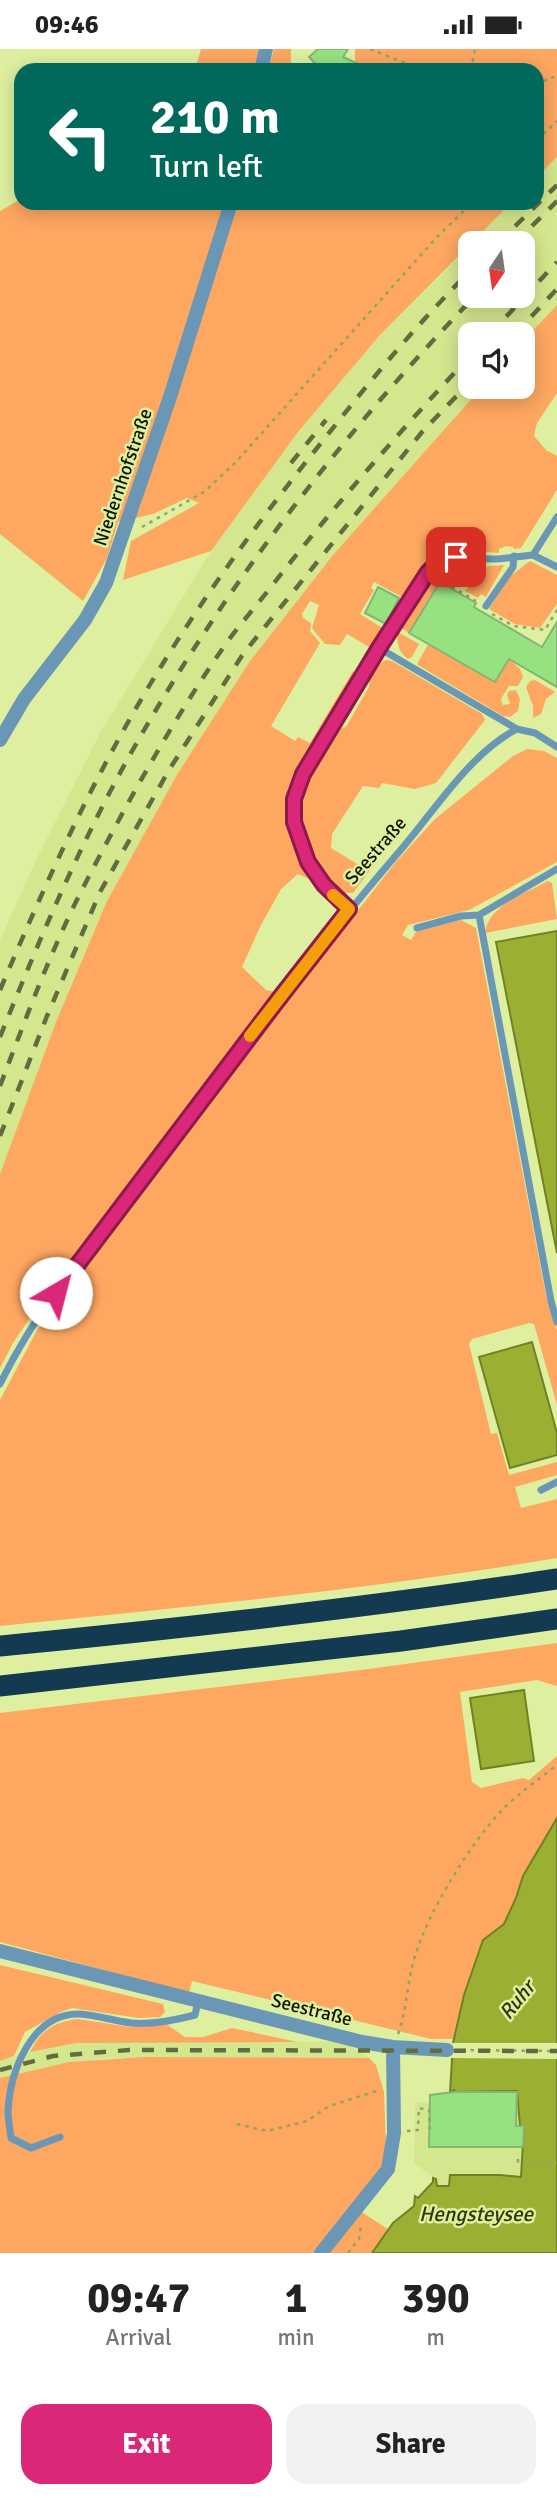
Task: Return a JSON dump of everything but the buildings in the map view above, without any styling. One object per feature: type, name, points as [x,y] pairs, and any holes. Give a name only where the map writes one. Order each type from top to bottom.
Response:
[{"type":"highway","points":[[0,1646],[398,1603],[557,1579]]},
{"type":"highway","points":[[0,1686],[401,1641],[557,1619]]},
{"type":"street","name":"Niedernhofstraße","points":[[0,740],[24,699],[85,620],[106,583],[170,397],[229,210]]},
{"type":"street","name":"Seestraße","points":[[0,1951],[393,2047],[447,2050]]},
{"type":"street","points":[[321,2253],[384,2177],[390,2162],[394,2133],[393,2047]]},
{"type":"lane","points":[[533,555],[557,517]]},
{"type":"lane","points":[[349,909],[324,885],[308,862],[294,822],[294,799],[303,774],[379,648],[428,572],[440,560],[456,557],[496,559],[533,555],[557,567]]},
{"type":"lane","points":[[486,606],[513,567],[514,556]]},
{"type":"lane","points":[[379,648],[517,729],[535,733],[557,747]]},
{"type":"lane","name":"Seestraße","points":[[0,1384],[19,1347],[49,1301],[349,909],[454,785],[497,740],[517,729]]},
{"type":"lane","points":[[417,928],[461,916],[479,915],[557,869]]},
{"type":"lane","points":[[479,915],[557,1322]]},
{"type":"lane","points":[[541,1490],[557,1482]]},
{"type":"lane","points":[[60,2137],[31,2148],[11,2138],[8,2111],[18,2064],[34,2035],[46,2023],[77,2014],[134,2024],[174,2020],[195,2015],[198,2001]]},
{"type":"path","points":[[370,49],[405,63]]},
{"type":"path","points":[[544,133],[557,121]]},
{"type":"path","points":[[121,539],[204,492],[236,462],[436,238],[465,210]]},
{"type":"path","points":[[393,2047],[400,2029],[415,1954],[427,1922],[446,1889],[487,1828],[504,1808],[557,1765]]},
{"type":"path","points":[[447,2050],[557,2051]]},
{"type":"path","points":[[236,2124],[267,2131],[307,2121],[329,2106],[393,2086]]},
{"type":"path","points":[[394,2133],[418,2130],[419,2108],[429,2110],[430,2129]]},
{"type":"path","points":[[518,2159],[518,2163],[557,2163]]},
{"type":"shaded area","points":[[201,49],[259,49],[256,63],[197,63]]},
{"type":"shaded area","points":[[274,49],[291,49],[291,63],[270,63]]},
{"type":"shaded area","points":[[355,49],[557,49],[557,157],[544,170],[544,63],[355,63]]},
{"type":"shaded area","points":[[557,157],[557,305],[535,328],[535,322],[458,322],[458,399],[471,399],[333,555],[250,661],[178,773],[107,901],[56,1022],[0,1174],[0,940],[36,860],[100,733],[211,551],[298,432],[379,336],[458,257],[458,308],[536,308],[536,231],[483,231],[504,210],[544,210],[544,170]]},
{"type":"shaded area","points":[[14,203],[14,210],[504,210],[483,231],[458,231],[458,256],[379,336],[298,432],[211,551],[123,580],[131,541],[199,503],[187,498],[153,514],[118,522],[107,558],[83,601],[0,534],[0,211]]},
{"type":"shaded area","points":[[557,305],[557,393],[537,423],[534,436],[546,450],[557,456],[557,490],[521,548],[506,546],[499,549],[499,553],[475,551],[475,545],[458,542],[457,548],[447,549],[431,558],[419,572],[404,598],[374,582],[371,588],[374,590],[360,614],[384,629],[368,657],[364,655],[369,647],[347,634],[340,645],[325,644],[312,628],[319,605],[310,601],[302,614],[303,618],[311,623],[310,631],[320,643],[271,726],[295,741],[298,737],[310,743],[353,671],[357,675],[299,772],[294,785],[290,811],[293,836],[311,873],[307,878],[298,874],[281,889],[242,967],[266,990],[276,992],[48,1291],[13,1343],[0,1368],[0,1174],[56,1022],[107,901],[178,773],[250,661],[333,555],[471,399],[535,399],[535,328]]},
{"type":"shaded area","points":[[530,561],[557,575],[557,604],[540,628],[515,624],[489,609],[509,577]]},
{"type":"shaded area","points":[[451,565],[470,565],[458,586],[436,573]]},
{"type":"shaded area","points":[[504,565],[486,597],[481,594],[478,598],[465,591],[488,566]]},
{"type":"shaded area","points":[[433,576],[440,582],[409,633],[401,628]]},
{"type":"shaded area","points":[[398,632],[419,644],[408,659],[399,647]]},
{"type":"shaded area","points":[[429,643],[495,682],[509,659],[520,669],[523,677],[518,686],[509,686],[501,699],[503,705],[510,704],[507,695],[509,691],[516,690],[520,699],[518,711],[510,717],[503,716],[418,665]]},
{"type":"shaded area","points":[[386,660],[482,714],[485,720],[436,783],[415,789],[382,783],[379,788],[363,786],[332,834],[331,848],[362,867],[365,862],[376,862],[353,893],[348,893],[332,884],[309,853],[301,835],[300,800],[313,767],[334,730],[346,727],[369,687],[370,673],[374,667]]},
{"type":"shaded area","points":[[535,680],[555,692],[546,699],[541,714],[533,718],[533,706],[526,687],[530,681]]},
{"type":"shaded area","points":[[527,749],[544,751],[557,758],[557,862],[469,910],[408,925],[402,935],[411,940],[416,932],[461,920],[476,928],[546,1296],[557,1330],[557,1405],[534,1324],[529,1323],[472,1339],[469,1344],[491,1434],[497,1433],[509,1475],[557,1462],[557,1475],[515,1487],[521,1508],[557,1499],[557,1558],[349,1588],[0,1626],[0,1400],[36,1332],[225,1081],[395,863],[435,819],[513,756]]},
{"type":"shaded area","points":[[548,881],[552,883],[557,919],[485,933],[488,923],[501,907]]},
{"type":"shaded area","points":[[557,1643],[557,1686],[537,1680],[460,1692],[472,1782],[481,1788],[523,1778],[529,1780],[557,1756],[557,1818],[523,1876],[504,1924],[483,1941],[464,1995],[453,2039],[431,2039],[192,1981],[189,1993],[0,1942],[0,1713],[369,1669]]},
{"type":"shaded area","points":[[0,1965],[163,2004],[165,2012],[160,2017],[139,2018],[72,2008],[25,2032],[14,2056],[0,2061]]},
{"type":"shaded area","points":[[78,2019],[130,2027],[166,2024],[185,2037],[203,2037],[232,2028],[298,2042],[76,2043],[30,2052],[49,2028]]},
{"type":"shaded area","points":[[342,2042],[369,2058],[112,2058],[69,2062],[0,2078],[0,2061],[30,2052],[76,2043]]},
{"type":"shaded area","points":[[144,2057],[369,2058],[376,2065],[384,2092],[386,2147],[384,2162],[357,2209],[389,2230],[372,2253],[0,2253],[0,2078],[69,2062]]},
{"type":"shaded area","points":[[453,2090],[517,2091],[521,2126],[524,2126],[521,2178],[450,2176],[450,2186],[436,2186],[436,2179],[414,2163],[415,2102],[429,2103],[430,2095],[446,2094]]},
{"type":"water","points":[[557,931],[557,1253],[496,942]]},
{"type":"water","points":[[532,1342],[557,1433],[557,1455],[510,1468],[479,1357]]},
{"type":"water","points":[[524,1690],[534,1761],[481,1769],[470,1698]]},
{"type":"water","points":[[557,1818],[557,2253],[372,2253],[393,2223],[414,2206],[415,2196],[418,2198],[433,2182],[433,2178],[436,2179],[437,2186],[449,2186],[450,2175],[521,2177],[524,2126],[520,2126],[517,2091],[450,2092],[453,2043],[464,1995],[483,1940],[504,1924],[523,1876]]},
{"type":"pier","points":[[449,2043],[557,2043],[557,2059],[449,2058]]},
{"type":"railway","points":[[544,198],[557,185]]},
{"type":"railway","points":[[527,231],[557,201]]},
{"type":"railway","points":[[510,231],[532,210]]},
{"type":"railway","points":[[501,322],[557,262]]},
{"type":"railway","points":[[0,990],[85,803],[164,661],[271,507],[380,370],[458,283]]},
{"type":"railway","points":[[526,322],[557,289]]},
{"type":"railway","points":[[0,1037],[77,857],[167,691],[246,571],[332,457],[464,308]]},
{"type":"railway","points":[[0,1086],[40,983],[74,907],[135,791],[206,673],[237,629],[321,524],[458,369]]},
{"type":"railway","points":[[0,1136],[100,892],[169,770],[243,654],[422,432],[458,395]]},
{"type":"railway","points":[[291,463],[326,420]]},
{"type":"railway","points":[[0,2070],[53,2056],[129,2050],[557,2051]]},
{"type":"slow traffic","points":[[250,1036],[349,909],[333,895]]},
{"type":"route","points":[[56,1293],[349,909],[324,885],[308,862],[294,822],[294,799],[303,774],[432,566],[440,560],[456,557]]},
{"type":"water label","name":"Ruhr","points":[[517,2000]]},
{"type":"water label","name":"Hengsteysee","points":[[476,2214]]}]
